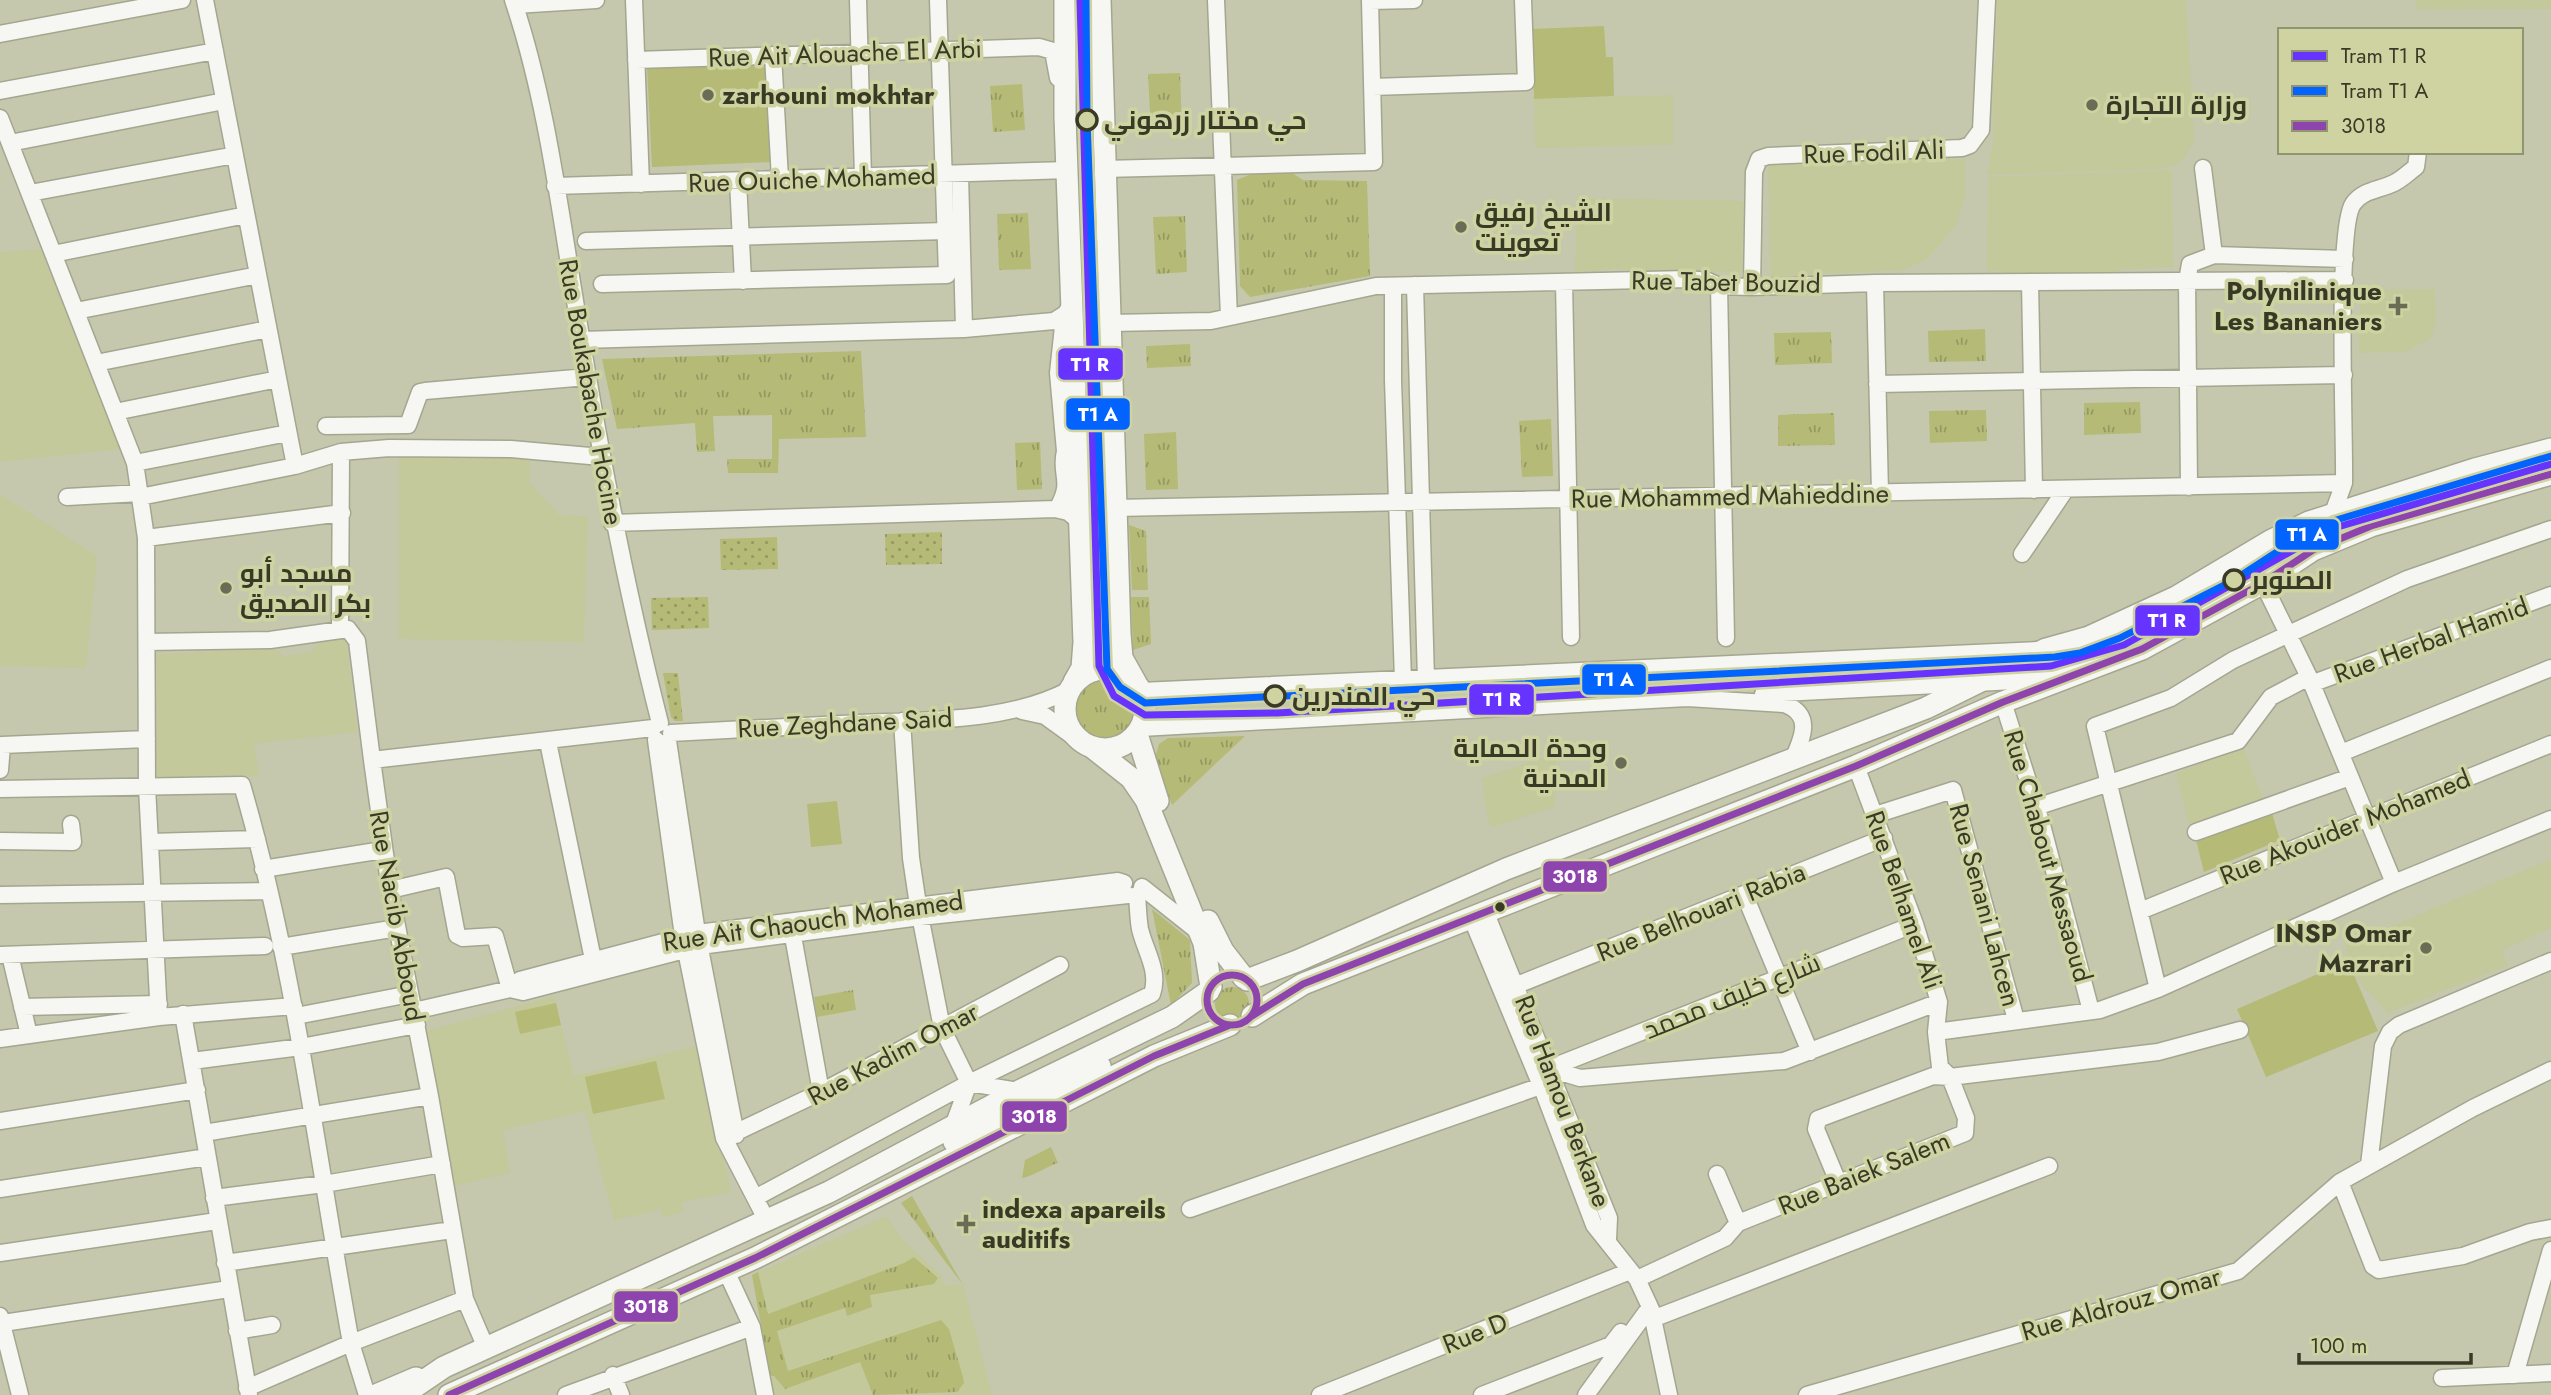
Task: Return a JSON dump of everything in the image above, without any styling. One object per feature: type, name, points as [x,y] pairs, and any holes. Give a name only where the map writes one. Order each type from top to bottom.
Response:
[{"type":"main road","points":[[1065,0],[1068,170],[1066,498],[1078,520],[1084,651],[1082,668],[1072,686],[1064,715],[1074,737],[1122,769],[1142,793],[1207,954],[1211,1013],[1220,1029]]},
{"type":"main road","points":[[1100,0],[1122,658],[1138,687],[1145,710],[1139,731],[1150,779],[1209,923],[1223,951],[1257,997],[1252,1016]]},
{"type":"main road","points":[[376,1395],[767,1221],[1019,1091],[1159,1024],[1225,976],[1245,979],[1277,969],[1506,869],[1927,708],[2046,649],[2089,637],[2152,609],[2270,541],[2333,513],[2475,469],[2551,449]]},
{"type":"main road","points":[[449,1395],[726,1271],[886,1194],[1154,1056],[1220,1029],[1246,1022],[1290,991],[1478,914],[1856,766],[2003,702],[2142,649],[2263,583],[2313,550],[2371,526],[2551,474]]},
{"type":"main road","points":[[1072,686],[1091,671],[1107,669],[1121,672],[1138,687]]},
{"type":"main road","points":[[1093,748],[1117,748],[1139,731]]},
{"type":"main road","points":[[1793,760],[1802,787]]},
{"type":"main road","points":[[1277,969],[1290,991]]},
{"type":"main road","points":[[442,1395],[483,1364],[759,1242],[1164,1035],[1186,1029],[1220,1029]]},
{"type":"main road","points":[[403,1395],[444,1367]]},
{"type":"street","points":[[0,34],[182,0]]},
{"type":"street","points":[[205,0],[295,466]]},
{"type":"street","points":[[514,3],[596,0]]},
{"type":"street","points":[[634,0],[641,184]]},
{"type":"street","points":[[858,0],[863,177]]},
{"type":"street","points":[[602,284],[947,275],[938,0]]},
{"type":"street","points":[[1216,0],[1229,317]]},
{"type":"street","points":[[1104,169],[1374,162],[1370,1],[1414,0]]},
{"type":"street","points":[[1372,87],[1526,82],[1523,0]]},
{"type":"street","name":"Rue Fodil Ali","points":[[1752,287],[1754,172],[1759,159],[1768,156],[1962,148],[1970,145],[1977,137],[1980,130],[1987,0]]},
{"type":"street","name":"Rue Boukabache Hocine","points":[[514,3],[530,58],[555,186],[612,523],[662,733],[691,941]]},
{"type":"street","name":"Rue Ait Alouache El Arbi","points":[[636,60],[1039,47],[1053,51],[1065,117]]},
{"type":"street","points":[[0,91],[215,51]]},
{"type":"street","points":[[773,55],[780,179]]},
{"type":"street","points":[[10,143],[224,101]]},
{"type":"street","points":[[0,118],[135,463],[146,538],[147,787],[159,1010]]},
{"type":"street","points":[[2333,513],[2344,483],[2345,259],[2350,208],[2359,196],[2396,182],[2416,167],[2417,154]]},
{"type":"street","points":[[30,193],[235,155]]},
{"type":"street","points":[[2203,168],[2214,255]]},
{"type":"street","name":"Rue Ouiche Mohamed","points":[[555,186],[1068,170]]},
{"type":"street","points":[[960,174],[964,329]]},
{"type":"street","points":[[738,181],[743,281]]},
{"type":"street","points":[[53,254],[246,215]]},
{"type":"street","points":[[586,241],[946,231]]},
{"type":"street","points":[[2189,487],[2187,281],[2190,264],[2214,255],[2345,259]]},
{"type":"street","points":[[76,311],[258,275]]},
{"type":"street","name":"Rue Tabet Bouzid","points":[[1111,323],[1211,321],[1328,294],[1415,285],[1688,279],[1708,281],[1719,286],[1752,287],[1875,283],[2345,280]]},
{"type":"street","points":[[1564,282],[1571,636]]},
{"type":"street","points":[[2030,282],[2034,490]]},
{"type":"street","points":[[1875,283],[1880,493]]},
{"type":"street","points":[[1415,285],[1426,680]]},
{"type":"street","points":[[1393,286],[1403,680]]},
{"type":"street","points":[[1719,286],[1726,638]]},
{"type":"street","points":[[581,340],[964,329],[1054,321],[1068,309]]},
{"type":"street","points":[[96,363],[268,329]]},
{"type":"street","points":[[1877,384],[2344,376]]},
{"type":"street","points":[[326,426],[408,425],[421,392],[425,391],[587,377]]},
{"type":"street","points":[[115,412],[278,379]]},
{"type":"street","points":[[135,463],[288,433]]},
{"type":"street","points":[[66,497],[140,495],[295,466],[341,452],[389,448],[512,449],[601,457]]},
{"type":"street","points":[[147,642],[270,640],[340,629],[341,452]]},
{"type":"street","points":[[2344,483],[2370,503]]},
{"type":"street","name":"Rue Mohammed Mahieddine","points":[[1115,508],[2344,483]]},
{"type":"street","points":[[2022,554],[2066,489]]},
{"type":"street","points":[[612,523],[1066,498]]},
{"type":"street","points":[[146,538],[342,513]]},
{"type":"street","points":[[2158,989],[2095,726],[2171,698],[2234,660],[2407,579],[2551,529]]},
{"type":"street","points":[[2263,583],[2310,680],[2394,883]]},
{"type":"street","name":"Rue Herbal Hamid","points":[[2036,807],[2238,741],[2271,696],[2551,596]]},
{"type":"street","name":"Rue Nacib Abboud","points":[[340,629],[348,629],[357,641],[383,850],[430,1096],[452,1230],[465,1299],[486,1348]]},
{"type":"street","points":[[1138,687],[1426,680],[2046,649]]},
{"type":"street","points":[[2341,754],[2551,668]]},
{"type":"street","points":[[1139,731],[2067,677]]},
{"type":"street","points":[[1020,710],[1042,704],[1072,686]]},
{"type":"street","points":[[1687,698],[1784,704],[1794,707],[1802,715],[1804,728],[1793,760]]},
{"type":"street","name":"Rue Chabout Messaoud","points":[[2003,702],[2036,807],[2091,1011]]},
{"type":"street","points":[[1020,710],[1045,716],[1074,737]]},
{"type":"street","name":"Rue Zeghdane Said","points":[[662,733],[902,721],[1020,710]]},
{"type":"street","points":[[902,721],[911,858],[919,911],[942,1028],[969,1083],[953,1126]]},
{"type":"street","points":[[372,760],[662,733]]},
{"type":"street","points":[[0,770],[2,745],[147,739]]},
{"type":"street","points":[[548,742],[594,967]]},
{"type":"street","name":"Rue Akouider Mohamed","points":[[2140,911],[2551,744]]},
{"type":"street","name":"Rue Belhamel Ali","points":[[1856,766],[1916,924],[1939,1002],[1936,1032],[1940,1067],[1950,1077]]},
{"type":"street","points":[[2196,832],[2350,777]]},
{"type":"street","points":[[0,789],[242,785],[263,869],[273,947],[295,1011],[333,1248],[351,1343],[367,1395]]},
{"type":"street","name":"Rue Senani Lahcen","points":[[1875,815],[1953,790],[2016,1020]]},
{"type":"street","points":[[1936,1032],[2091,1011],[2158,989],[2394,883],[2551,819]]},
{"type":"street","points":[[0,841],[73,842],[71,824]]},
{"type":"street","name":"Rue Belhouari Rabia","points":[[1517,985],[1745,896],[1884,838]]},
{"type":"street","points":[[150,842],[257,839]]},
{"type":"street","points":[[263,869],[383,850]]},
{"type":"street","points":[[390,890],[446,877],[457,935],[463,938],[495,936],[510,989]]},
{"type":"street","points":[[1133,890],[1200,933]]},
{"type":"street","points":[[755,1198],[969,1083],[1152,994],[1156,984],[1154,970],[1141,930],[1133,890]]},
{"type":"street","name":"Rue Ait Chaouch Mohamed","points":[[192,1061],[301,1047],[415,1018],[510,989],[520,980],[594,967],[691,941],[919,911],[1133,890]]},
{"type":"street","points":[[0,895],[267,891]]},
{"type":"street","points":[[1745,896],[1810,1052]]},
{"type":"street","name":"Rue Hamou Berkane","points":[[1478,914],[1517,985],[1549,1077],[1594,1225],[1608,1240],[1643,1294]]},
{"type":"street","name":"Rue Hamou Berkane","points":[[1478,914],[1549,1077]]},
{"type":"street","name":"شارع خليف محمد","points":[[1189,1209],[1549,1077],[1777,978],[1916,924]]},
{"type":"street","points":[[791,926],[821,1092]]},
{"type":"street","points":[[30,1035],[5,955],[273,947],[397,928]]},
{"type":"street","points":[[691,941],[730,1136],[767,1221]]},
{"type":"street","points":[[2369,1165],[2382,1046],[2390,1032],[2399,1025],[2551,961]]},
{"type":"street","name":"Rue Kadim Omar","points":[[730,1136],[821,1092],[1060,965]]},
{"type":"street","points":[[22,1007],[159,1010],[183,1014],[295,1011],[410,994]]},
{"type":"street","points":[[1549,1077],[1580,1077],[1784,1061],[1939,1002]]},
{"type":"street","points":[[0,1038],[30,1035],[159,1010]]},
{"type":"street","points":[[183,1014],[248,1392],[351,1343],[465,1299]]},
{"type":"street","points":[[1838,1182],[1816,1129],[1818,1119],[1933,1076],[1950,1077],[2158,1052],[2240,1030]]},
{"type":"street","name":"Rue Aldrouz Omar","points":[[1807,1395],[2238,1271],[2340,1182],[2551,1070]]},
{"type":"street","name":"Rue Baiek Salem","points":[[1643,1294],[1725,1238],[1738,1223],[1965,1133],[1966,1118],[1950,1077]]},
{"type":"street","points":[[969,1083],[1019,1091]]},
{"type":"street","points":[[0,1121],[197,1090]]},
{"type":"street","points":[[204,1133],[430,1096]]},
{"type":"street","points":[[0,1189],[207,1157]]},
{"type":"street","points":[[214,1198],[324,1184],[442,1164]]},
{"type":"street","points":[[1586,1395],[1619,1342],[1643,1294],[2049,1166]]},
{"type":"street","points":[[1717,1174],[1738,1223]]},
{"type":"street","points":[[2340,1182],[2373,1266],[2379,1270],[2463,1256],[2529,1232],[2551,1228]]},
{"type":"street","points":[[0,1253],[218,1221]]},
{"type":"street","points":[[225,1263],[452,1230]]},
{"type":"street","points":[[2515,1375],[2551,1250]]},
{"type":"street","points":[[726,1271],[752,1327],[765,1395]]},
{"type":"street","points":[[20,1395],[7,1362],[1,1319],[229,1289]]},
{"type":"street","points":[[1643,1294],[1669,1395]]},
{"type":"street","name":"Rue D","points":[[1320,1395],[1643,1294]]},
{"type":"street","points":[[237,1331],[272,1325]]},
{"type":"street","points":[[566,1395],[752,1327]]},
{"type":"street","points":[[1482,1395],[1619,1342]]},
{"type":"street","points":[[2442,1378],[2551,1373]]},
{"type":"street","points":[[613,1376],[621,1395]]},
{"type":"shaded area","name":"وزارة التجارة","points":[[1997,0],[2186,0],[2194,142],[2184,157],[2176,165],[2161,169],[1987,175],[1994,136],[1992,73],[1996,60]]},
{"type":"shaded area","points":[[2416,0],[2551,0],[2551,9],[2417,10]]},
{"type":"shaded area","points":[[1673,95],[1673,145],[1535,148],[1534,99]]},
{"type":"shaded area","points":[[1951,154],[1951,159],[1965,159],[1965,198],[1956,225],[1926,260],[1902,270],[1771,276],[1768,167],[1774,164],[1943,158]]},
{"type":"shaded area","points":[[2172,170],[2173,267],[2121,269],[2116,274],[2075,271],[2067,276],[2012,277],[2002,271],[1987,271],[1988,177]]},
{"type":"shaded area","points":[[1577,198],[1743,201],[1742,272],[1612,269],[1575,272]]},
{"type":"shaded area","points":[[40,249],[122,449],[0,462],[0,252]]},
{"type":"shaded area","name":"Polynilinique Les Bananiers","points":[[2435,289],[2436,323],[2431,338],[2406,352],[2359,353],[2360,290]]},
{"type":"shaded area","points":[[399,457],[530,457],[530,483],[559,515],[588,516],[584,642],[399,639]]},
{"type":"shaded area","points":[[0,494],[97,556],[86,668],[0,666]]},
{"type":"shaded area","points":[[346,638],[357,732],[254,744],[259,776],[158,781],[156,654],[274,648],[285,656],[311,652],[319,642]]},
{"type":"shaded area","points":[[2243,747],[2263,799],[2190,827],[2176,773]]},
{"type":"shaded area","points":[[1557,753],[1555,807],[1492,827],[1488,820],[1482,778]]},
{"type":"shaded area","name":"INSP Omar Mazrari","points":[[2551,859],[2551,928],[2502,950],[2508,965],[2388,1013],[2365,989],[2347,962],[2346,945]]},
{"type":"shaded area","points":[[554,996],[574,1076],[697,1046],[731,1192],[683,1202],[683,1211],[669,1216],[662,1215],[659,1207],[654,1211],[614,1220],[585,1111],[503,1130],[510,1173],[454,1186],[426,1031]]},
{"type":"shaded area","points":[[887,1216],[901,1238],[942,1276],[944,1285],[963,1285],[992,1395],[773,1395],[752,1275]]},
{"type":"green space","points":[[1604,26],[1606,57],[1613,57],[1614,96],[1534,99],[1532,29]]},
{"type":"green space","name":"zarhouni mokhtar","points":[[767,61],[771,162],[652,167],[647,66]]},
{"type":"green space","points":[[1180,73],[1182,130],[1151,131],[1148,74]]},
{"type":"green space","points":[[1022,84],[1025,130],[993,132],[990,86]]},
{"type":"green space","points":[[1289,171],[1303,180],[1367,181],[1370,276],[1250,297],[1240,286],[1237,180],[1256,172]]},
{"type":"green space","points":[[1028,213],[1031,269],[999,270],[997,214]]},
{"type":"green space","points":[[1185,216],[1187,272],[1156,274],[1153,217]]},
{"type":"green space","points":[[1985,329],[1986,361],[1929,362],[1928,331]]},
{"type":"green space","points":[[1831,332],[1832,363],[1775,365],[1774,333]]},
{"type":"green space","points":[[1190,344],[1191,366],[1147,368],[1146,346]]},
{"type":"green space","points":[[861,351],[866,437],[779,439],[778,473],[728,473],[727,459],[772,459],[772,415],[713,416],[715,451],[697,452],[695,423],[617,429],[602,359]]},
{"type":"green space","points":[[2140,402],[2141,433],[2084,435],[2084,403]]},
{"type":"green space","points":[[1986,410],[1987,441],[1930,443],[1929,411]]},
{"type":"green space","points":[[1834,413],[1835,445],[1778,446],[1778,415]]},
{"type":"green space","points":[[1551,419],[1553,476],[1522,477],[1519,421]]},
{"type":"green space","points":[[1176,432],[1178,489],[1146,490],[1144,434]]},
{"type":"green space","points":[[1040,442],[1042,489],[1017,490],[1015,443]]},
{"type":"green space","points":[[1129,525],[1146,531],[1148,590],[1132,590]]},
{"type":"green space","points":[[942,532],[942,564],[886,565],[885,534]]},
{"type":"green space","points":[[777,537],[778,569],[721,570],[720,539]]},
{"type":"green space","points":[[708,597],[709,628],[652,630],[651,598]]},
{"type":"green space","points":[[1131,597],[1149,597],[1151,644],[1133,650]]},
{"type":"green space","points":[[663,673],[678,673],[683,721],[675,721],[671,717]]},
{"type":"green space","points":[[1100,675],[1118,703],[1139,715],[1129,736],[1114,744],[1098,742],[1083,733],[1073,719],[1070,703],[1078,688]]},
{"type":"green space","points":[[1245,736],[1172,805],[1155,758],[1159,744],[1168,738]]},
{"type":"green space","points":[[837,801],[842,844],[811,847],[807,804]]},
{"type":"green space","points":[[2271,810],[2280,840],[2204,872],[2196,840]]},
{"type":"green space","points":[[1152,909],[1190,940],[1192,983],[1171,1005]]},
{"type":"green space","points":[[2348,961],[2378,1031],[2266,1077],[2237,1009]]},
{"type":"green space","points":[[1232,987],[1244,992],[1249,1004],[1244,1016],[1232,1021],[1220,1016],[1215,1004],[1220,992]]},
{"type":"green space","points":[[853,990],[856,1010],[817,1017],[814,997]]},
{"type":"green space","points":[[556,1003],[561,1025],[520,1034],[515,1012]]},
{"type":"green space","points":[[656,1061],[665,1099],[593,1114],[585,1077]]},
{"type":"green space","points":[[1051,1147],[1058,1163],[1022,1178],[1025,1160]]},
{"type":"green space","points":[[912,1196],[963,1285],[901,1203]]},
{"type":"green space","points":[[914,1257],[938,1278],[934,1284],[870,1295],[872,1307],[847,1316],[845,1308],[777,1331],[788,1371],[941,1320],[949,1329],[963,1377],[964,1383],[957,1392],[873,1395],[860,1362],[785,1389],[774,1376],[770,1376],[752,1275],[758,1272],[768,1314]]},
{"type":"transit line","points":[[1080,0],[1099,666],[1114,696],[1145,715],[1277,713],[2051,666],[2124,645],[2331,529],[2551,464]]},
{"type":"transit line","points":[[1086,0],[1087,120],[1107,669],[1120,687],[1145,703],[2055,657],[2080,653],[2120,638],[2234,580],[2292,542],[2333,521],[2551,456]]},
{"type":"transit line","name":"3018","points":[[1252,1016],[1303,984],[1856,766],[2003,702],[2142,649],[2263,583],[2313,550],[2371,526],[2551,474]]},
{"type":"transit line","name":"3018","points":[[1232,975],[1250,982],[1257,1000],[1250,1018],[1232,1025],[1214,1018],[1207,1000],[1214,982],[1232,975]]},
{"type":"transit line","name":"3018","points":[[449,1395],[755,1258],[1154,1056],[1230,1025]]},
{"type":"place","name":"zarhouni mokhtar","points":[[708,95]]},
{"type":"place","name":"وزارة التجارة","points":[[2092,105]]},
{"type":"place","name":"حي مختار زرهوني","points":[[1087,120]]},
{"type":"place","name":"الشيخ رفيق تعوينت","points":[[1461,227]]},
{"type":"place","name":"Polynilinique Les Bananiers","points":[[2398,306]]},
{"type":"place","name":"الصنوبر","points":[[2234,580]]},
{"type":"place","name":"مسجد أبو بكر الصديق","points":[[226,588]]},
{"type":"place","name":"حي المندرين","points":[[1275,696]]},
{"type":"place","name":"وحدة الحماية المدنية","points":[[1621,763]]},
{"type":"place","name":"INSP Omar Mazrari","points":[[2426,948]]},
{"type":"place","name":"indexa apareils auditifs","points":[[966,1224]]}]
